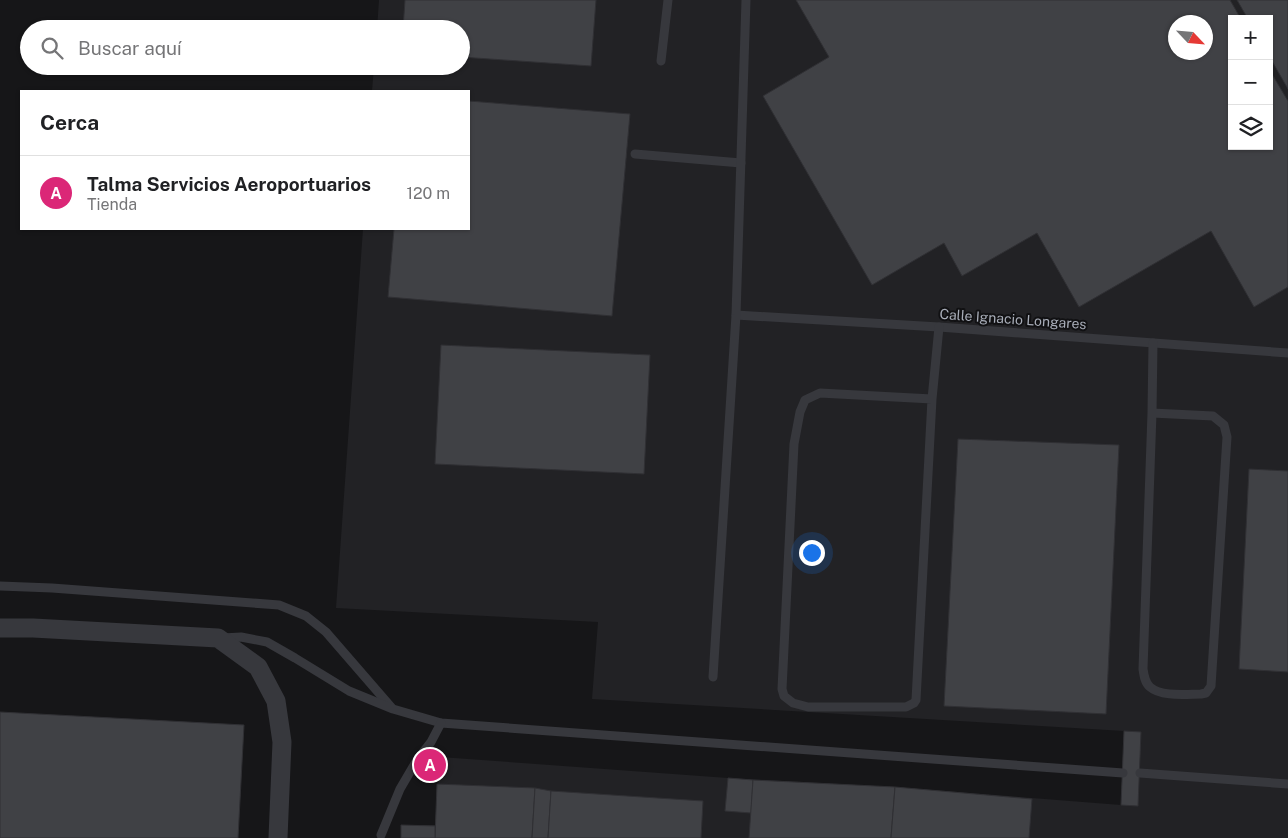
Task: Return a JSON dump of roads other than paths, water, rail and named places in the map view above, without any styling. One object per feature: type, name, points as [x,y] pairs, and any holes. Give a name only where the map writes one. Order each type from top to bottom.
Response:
[{"type":"street","points":[[0,620],[33,628]]},
{"type":"street","points":[[0,628],[33,628],[218,638],[258,667],[276,701],[282,742],[278,838]]},
{"type":"lane","points":[[661,61],[668,0]]},
{"type":"lane","points":[[713,677],[736,315],[746,0]]},
{"type":"lane","points":[[635,154],[741,163]]},
{"type":"lane","name":"Calle Ignacio Longares","points":[[736,315],[938,327],[1288,354]]},
{"type":"lane","points":[[932,399],[820,393],[805,400],[800,412],[794,444],[782,689],[784,696],[793,703],[808,707],[906,707],[916,700],[932,399],[938,327]]},
{"type":"lane","points":[[1152,343],[1152,413],[1144,679],[1151,688],[1165,694],[1206,693],[1211,686],[1227,437],[1224,426],[1213,416],[1152,413]]},
{"type":"lane","points":[[0,586],[52,588],[279,605],[306,616],[326,632],[393,710]]},
{"type":"lane","points":[[218,638],[241,637],[267,642],[349,690],[393,710],[441,723],[1123,773]]},
{"type":"lane","points":[[381,835],[400,789],[431,742],[441,723]]},
{"type":"lane","points":[[1140,773],[1288,784]]},
{"type":"place","name":"Talma Servicios Aeroportuarios","points":[[430,765]]}]
